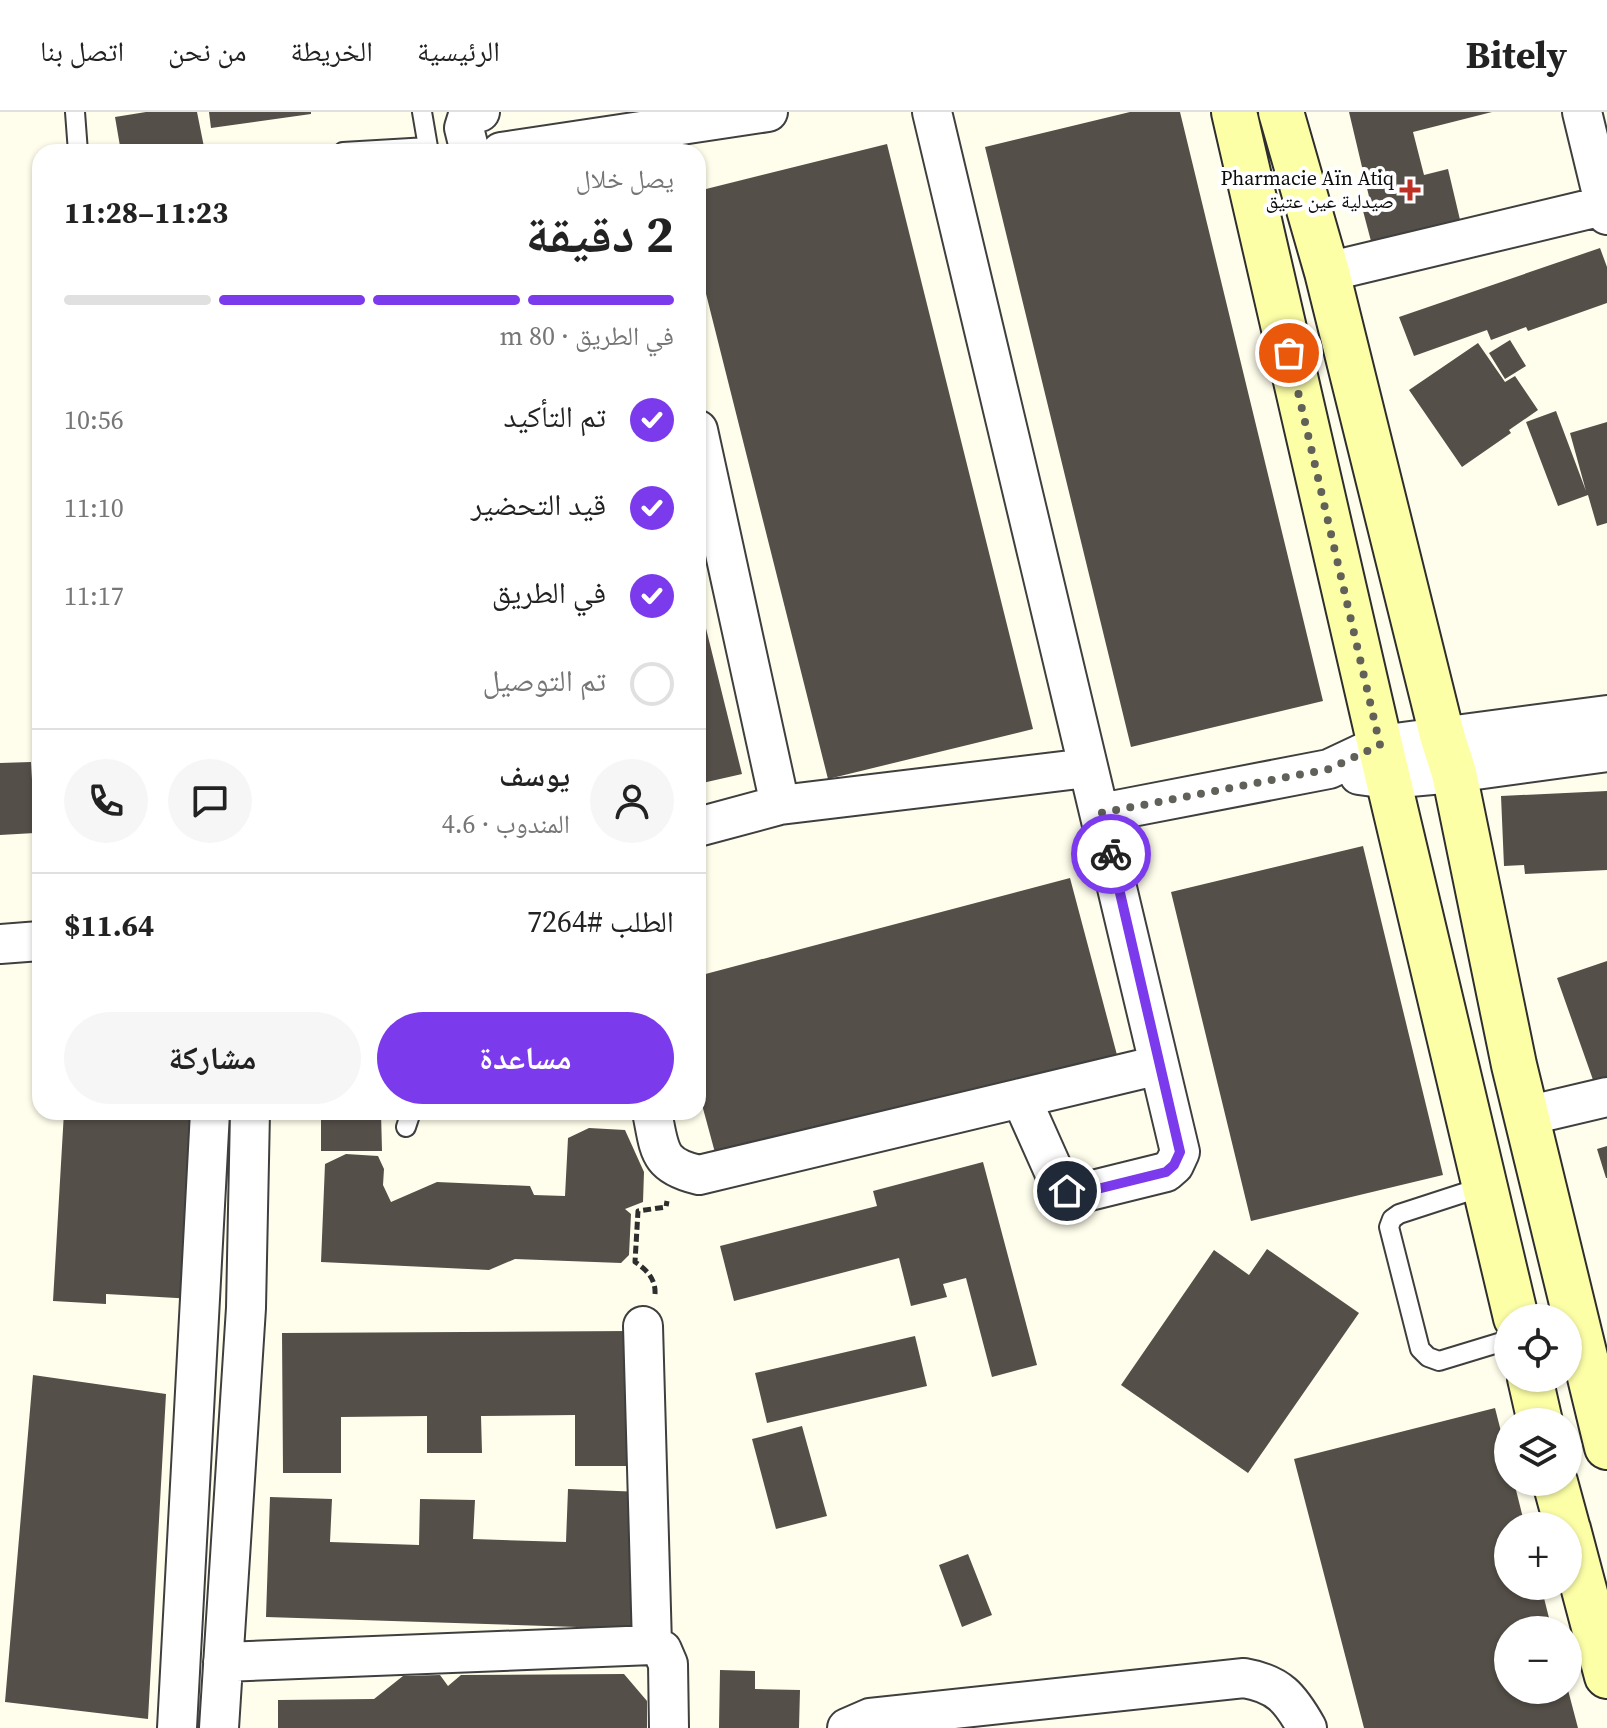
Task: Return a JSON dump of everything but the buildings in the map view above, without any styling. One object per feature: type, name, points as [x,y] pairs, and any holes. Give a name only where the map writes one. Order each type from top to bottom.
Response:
[{"type":"street","points":[[469,144],[465,121],[468,115],[480,112]]},
{"type":"street","points":[[556,144],[768,112]]},
{"type":"street","points":[[932,112],[1180,1152],[1174,1165],[1166,1172],[1081,1193],[1067,1191],[1059,1183],[1021,1098]]},
{"type":"street","points":[[1234,112],[1513,1304]]},
{"type":"street","points":[[1281,112],[1327,272],[1448,754],[1526,1116],[1607,1447]]},
{"type":"street","points":[[1327,272],[1606,209],[1582,112]]},
{"type":"street","points":[[706,467],[780,805]]},
{"type":"street","points":[[1448,754],[1607,715]]},
{"type":"street","points":[[1101,813],[1329,769],[1448,754],[1607,752]]},
{"type":"street","points":[[706,825],[780,805],[1087,768]]},
{"type":"street","points":[[0,944],[32,942]]},
{"type":"street","points":[[654,1120],[661,1155],[676,1169],[699,1175],[1159,1065]]},
{"type":"street","points":[[1526,1116],[1607,1097]]},
{"type":"street","points":[[177,1728],[210,1120]]},
{"type":"street","points":[[219,1728],[246,1308],[250,1120]]},
{"type":"street","points":[[643,1326],[652,1645]]},
{"type":"street","points":[[1582,1581],[1607,1676]]},
{"type":"street","points":[[223,1662],[652,1645],[662,1650],[668,1664],[669,1728]]},
{"type":"street","points":[[847,1728],[870,1718],[1244,1678],[1263,1681],[1281,1691],[1307,1728]]},
{"type":"lane","points":[[75,112],[77,144]]},
{"type":"lane","points":[[422,112],[427,144]]},
{"type":"lane","points":[[1485,1186],[1399,1214],[1392,1219],[1389,1227],[1420,1349],[1428,1357],[1439,1361],[1494,1344]]},
{"type":"path","points":[[643,1326],[655,1301],[656,1285],[646,1269],[635,1262],[638,1211],[666,1207],[676,1169]]},
{"type":"way so far","points":[[1111,854],[1101,813],[1329,769],[1380,745],[1289,353]]},
{"type":"place","name":"Pharmacie Aïn Atiq صيدلية عين عتيق","points":[[1410,190]]},
{"type":"route","points":[[1067,1191],[1081,1193],[1166,1172],[1174,1165],[1180,1152],[1111,854]]}]
